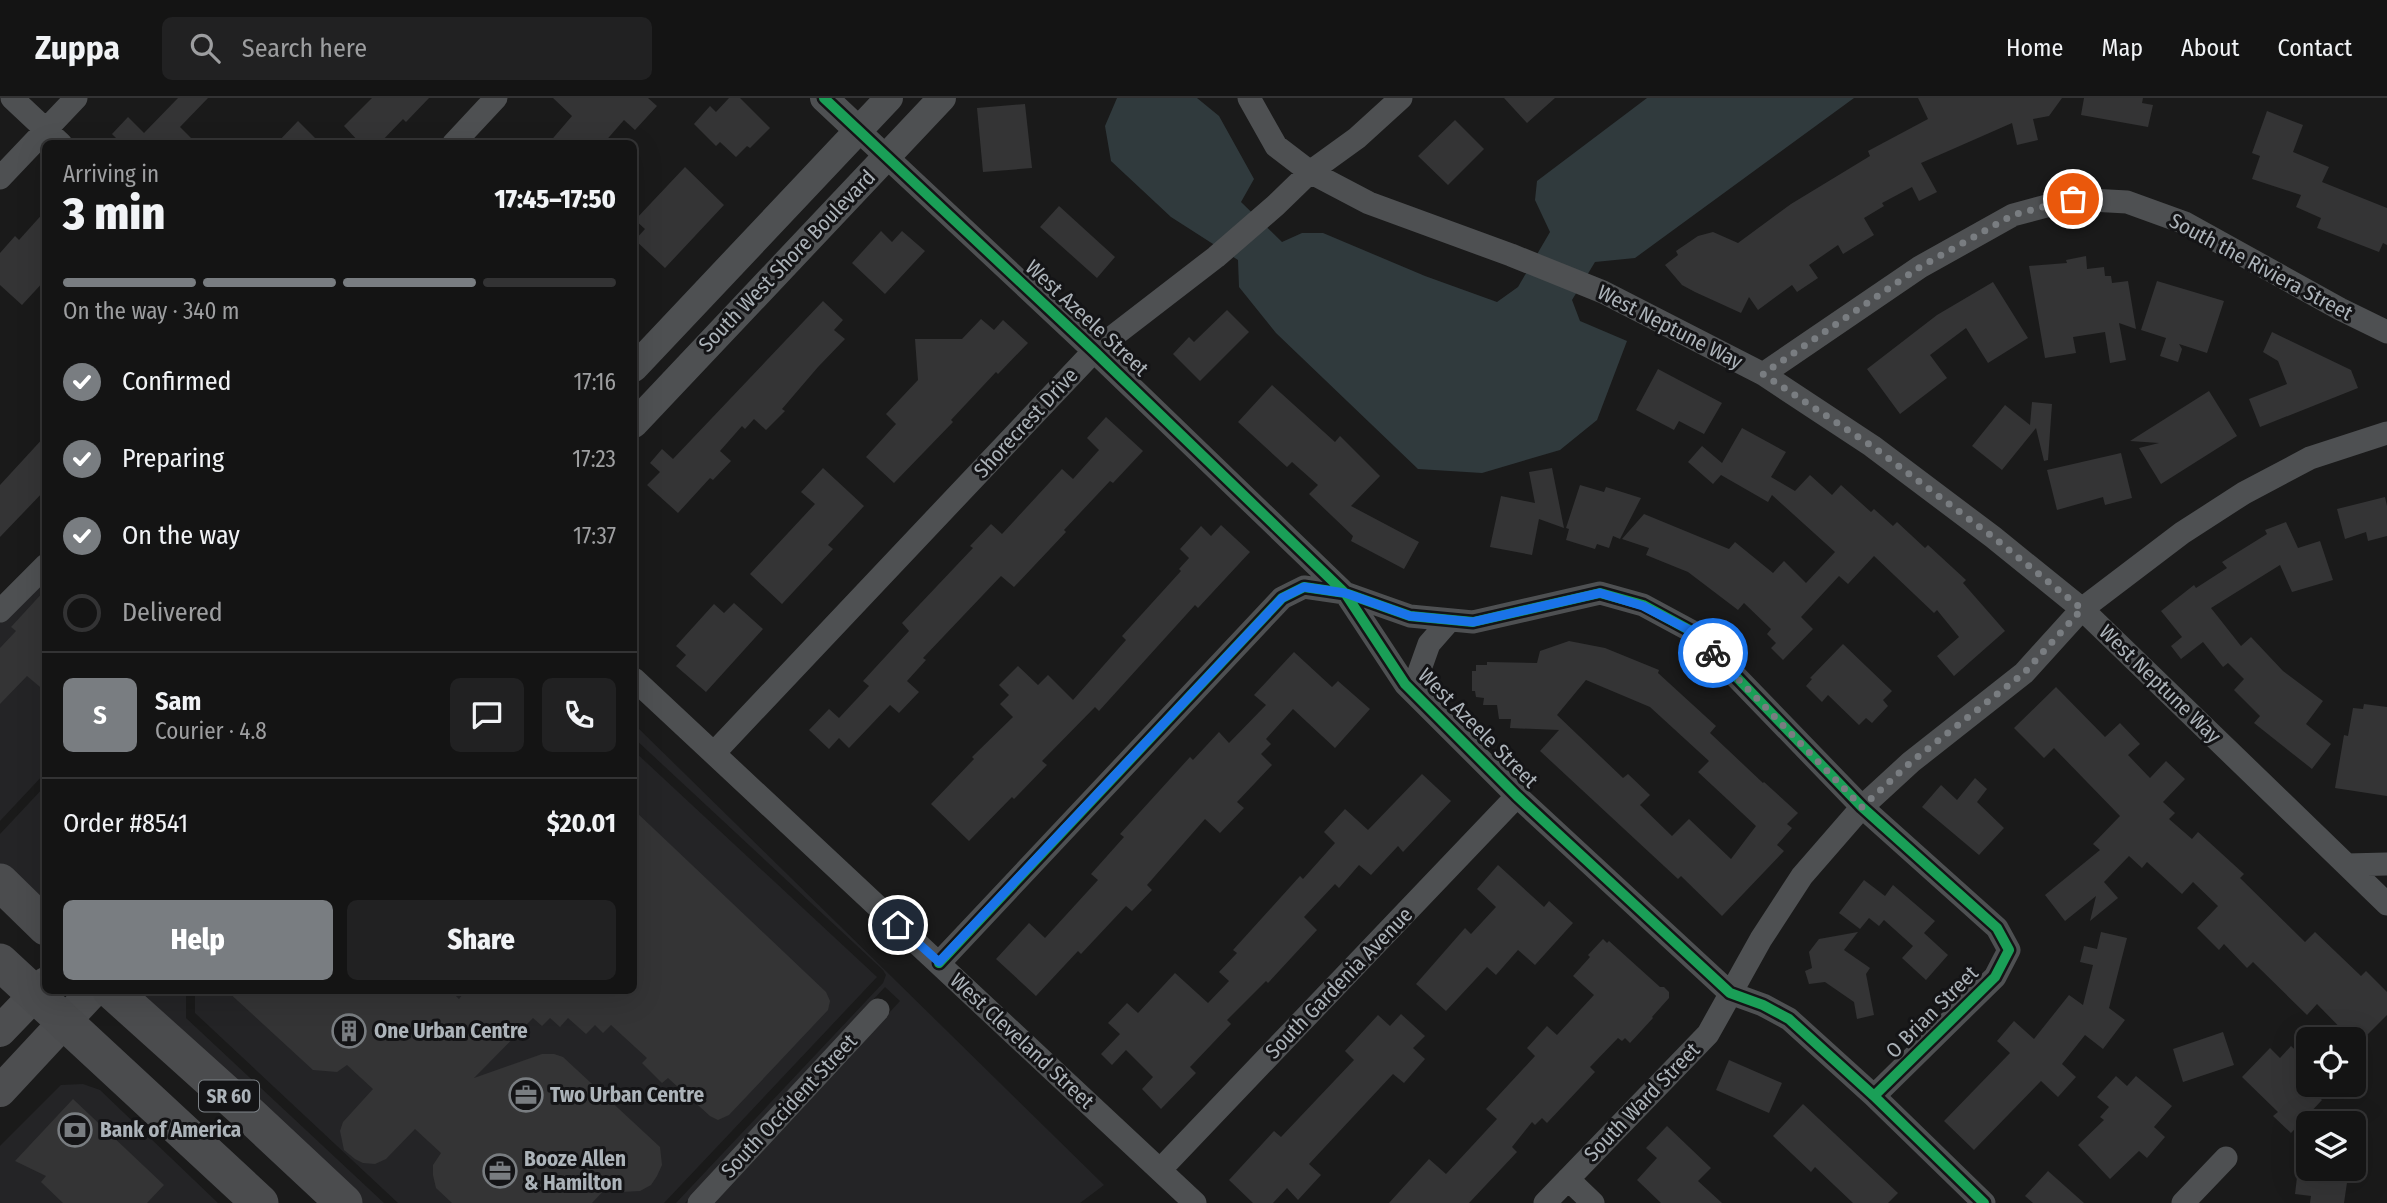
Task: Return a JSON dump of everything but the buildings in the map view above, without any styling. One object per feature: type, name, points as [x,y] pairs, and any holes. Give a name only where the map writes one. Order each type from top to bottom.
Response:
[{"type":"main road","points":[[0,882],[42,923]]},
{"type":"main road","name":"SR 60","points":[[0,961],[40,988]]},
{"type":"main road","points":[[0,1031],[40,988]]},
{"type":"main road","name":"SR 60","points":[[44,994],[65,1023],[260,1203]]},
{"type":"main road","points":[[0,1091],[90,994]]},
{"type":"main road","name":"SR 60","points":[[115,994],[344,1203]]},
{"type":"street","points":[[12,98],[54,136],[76,98]]},
{"type":"street","points":[[457,140],[496,98]]},
{"type":"street","name":"West Azeele Street","points":[[824,98],[1094,351],[1345,593],[1405,684],[1517,796],[1730,993],[1763,1004],[1788,1019],[1874,1096],[1984,1203]]},
{"type":"street","name":"South West Shore Boulevard","points":[[637,365],[889,98]]},
{"type":"street","name":"South West Shore Boulevard","points":[[637,421],[942,98]]},
{"type":"street","name":"West Neptune Way","points":[[1249,98],[1276,146],[1310,172],[1369,203],[1603,292],[1763,374],[1872,446],[1993,537],[2082,609],[2387,904]]},
{"type":"street","name":"Shorecrest Drive","points":[[714,754],[1094,351],[1216,257],[1310,172],[1357,138],[1401,98]]},
{"type":"street","points":[[0,178],[42,145]]},
{"type":"street","name":"South the Riviera Street","points":[[1763,374],[1920,267],[2013,215],[2073,199],[2127,202],[2185,223],[2387,332]]},
{"type":"street","name":"South Ward Street","points":[[1545,1203],[1708,1034],[1760,939],[1802,876],[1862,807],[1911,762],[2024,673],[2082,609],[2182,533],[2244,493],[2310,458],[2387,433]]},
{"type":"street","points":[[0,611],[42,569]]},
{"type":"street","points":[[939,962],[1282,598],[1304,587],[1345,593],[1410,616],[1473,622],[1600,593],[1643,606],[1693,632],[1862,807]]},
{"type":"street","points":[[1422,700],[1419,672],[1429,644],[1450,620]]},
{"type":"street","name":"West Cleveland Street","points":[[637,682],[1195,1203]]},
{"type":"street","name":"South Gardenia Avenue","points":[[1160,1170],[1517,796]]},
{"type":"street","name":"O Brian Street","points":[[1862,807],[1997,928],[2009,950],[1995,977],[1874,1096]]},
{"type":"street","points":[[2347,864],[2387,864]]},
{"type":"street","name":"South Occident Street","points":[[699,1203],[878,1010]]},
{"type":"street","points":[[2183,1203],[2226,1158]]},
{"type":"street","points":[[1568,1179],[1593,1203]]},
{"type":"shaded area","points":[[1117,98],[1197,98],[1219,116],[1254,179],[1241,202],[1282,242],[1302,233],[1323,233],[1425,276],[1497,302],[1518,287],[1550,232],[1535,200],[1537,181],[1647,98],[1854,98],[1635,258],[1595,262],[1572,300],[1580,321],[1627,341],[1597,420],[1560,450],[1482,473],[1418,469],[1276,333],[1239,287],[1238,260],[1171,217],[1111,161],[1105,126]]},
{"type":"shaded area","points":[[42,579],[42,776],[0,821],[0,622]]},
{"type":"shaded area","points":[[637,727],[1104,1185],[1080,1203],[713,1203],[900,1001],[885,987],[685,1203],[676,1203],[883,983],[886,975],[637,741]]},
{"type":"shaded area","points":[[637,754],[877,977],[664,1203],[398,1203],[195,1013],[195,994],[637,994]]},
{"type":"shaded area","points":[[42,789],[42,907],[0,865],[0,834]]},
{"type":"shaded area","points":[[132,994],[186,994],[186,1018],[384,1203],[361,1203]]},
{"type":"shaded area","points":[[83,1084],[100,1090],[218,1203],[0,1203],[0,1146],[61,1085]]},
{"type":"cycle path","points":[[824,98],[1094,351],[1345,593],[1405,684],[1517,796],[1730,993],[1763,1005],[1789,1019],[1874,1096],[1984,1203]]},
{"type":"cycle path","points":[[939,963],[1282,598],[1304,587],[1345,593],[1410,616],[1473,622],[1600,593],[1643,605],[1693,632],[1862,807],[1997,928],[2009,950],[1995,977],[1874,1096]]},
{"type":"way so far","points":[[1713,653],[1862,807],[1911,762],[2024,673],[2082,609],[1993,537],[1872,446],[1763,374],[1920,267],[2013,215],[2073,199]]},
{"type":"place","name":"One Urban Centre","points":[[349,1031]]},
{"type":"place","name":"Two Urban Centre","points":[[526,1095]]},
{"type":"place","name":"Bank of America","points":[[75,1130]]},
{"type":"place","name":"Booze Allen & Hamilton","points":[[500,1171]]},
{"type":"route","points":[[898,925],[939,962],[1282,598],[1304,587],[1345,593],[1410,616],[1473,622],[1600,593],[1643,606],[1693,632],[1713,653]]}]
